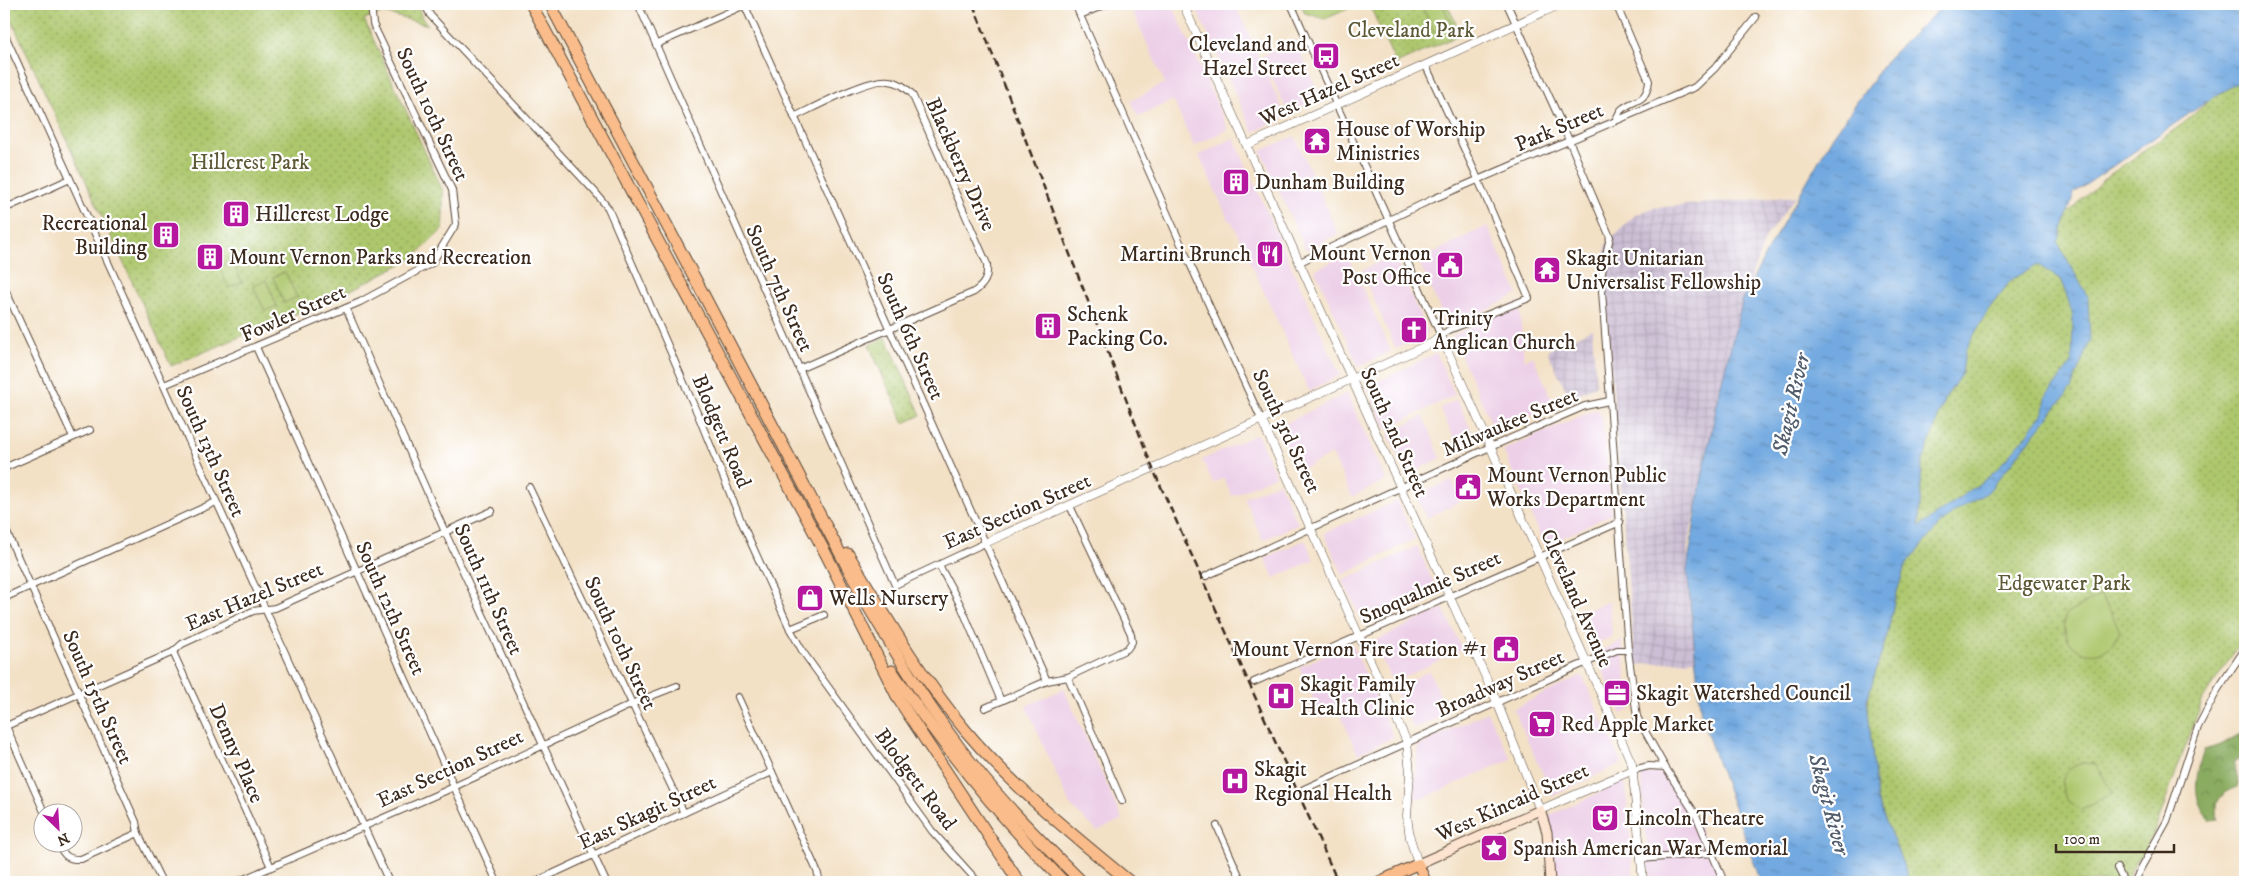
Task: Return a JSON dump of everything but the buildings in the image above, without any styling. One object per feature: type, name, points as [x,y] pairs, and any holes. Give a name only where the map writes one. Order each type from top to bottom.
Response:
[{"type":"highway","points":[[531,4],[868,636],[899,700],[1019,882]]},
{"type":"highway","points":[[550,4],[868,606],[910,678],[973,765],[1022,822],[1082,882]]},
{"type":"highway","points":[[788,454],[905,647],[935,692],[961,725],[1025,793],[1130,882]]},
{"type":"highway","points":[[868,636],[905,690],[987,800],[1064,882]]},
{"type":"main road","name":"West Kincaid Street","points":[[1378,882],[1540,810]]},
{"type":"main road","name":"South 2nd Street","points":[[1540,810],[1547,832],[1550,882]]},
{"type":"main road","name":"South 3rd Street","points":[[1418,864],[1426,882]]},
{"type":"street","name":"South 10th Street","points":[[371,4],[373,24],[452,190],[456,224],[432,263]]},
{"type":"street","name":"Blodgett Road","points":[[425,4],[430,15],[608,208],[694,406],[742,523],[790,629],[803,652],[932,830],[978,882]]},
{"type":"street","name":"South 7th Street","points":[[638,4],[894,585]]},
{"type":"street","points":[[657,44],[745,4]]},
{"type":"street","name":"South 6th Street","points":[[745,4],[1047,682]]},
{"type":"street","name":"South 3rd Street","points":[[1075,4],[1180,242],[1407,742],[1410,773],[1407,816],[1410,838],[1418,864]]},
{"type":"street","points":[[1080,15],[1107,4]]},
{"type":"street","name":"South 2nd Street","points":[[1183,4],[1497,702],[1540,810]]},
{"type":"street","name":"Cleveland Avenue","points":[[1291,4],[1632,764],[1643,882]]},
{"type":"street","points":[[1507,4],[1569,140],[1610,237],[1601,277],[1628,650],[1637,717],[1664,767],[1696,816],[1724,882]]},
{"type":"street","name":"West Hazel Street","points":[[1247,145],[1561,4]]},
{"type":"street","points":[[1615,121],[1621,110],[1639,101],[1644,96],[1648,90],[1649,81],[1616,4]]},
{"type":"street","name":"Park Street","points":[[1300,262],[1478,180],[1695,87],[1715,68],[1756,17]]},
{"type":"street","name":"South 13th Street","points":[[4,33],[389,882]]},
{"type":"street","points":[[1426,66],[1529,298],[1449,330],[1441,336]]},
{"type":"street","name":"Blackberry Drive","points":[[794,117],[862,86],[888,80],[902,84],[912,94],[987,264],[988,276],[983,286],[974,292],[890,328]]},
{"type":"street","points":[[4,209],[70,179]]},
{"type":"street","name":"Fowler Street","points":[[164,385],[346,308],[432,263]]},
{"type":"street","points":[[4,287],[73,437]]},
{"type":"street","name":"South 11th Street","points":[[346,308],[542,745],[606,882]]},
{"type":"street","points":[[799,369],[890,328]]},
{"type":"street","name":"East Section Street","points":[[894,585],[1262,421],[1432,343],[1441,336]]},
{"type":"street","name":"South 12th Street","points":[[256,347],[497,882]]},
{"type":"street","name":"Milwaukee Street","points":[[1206,576],[1585,406],[1609,401]]},
{"type":"street","points":[[4,468],[90,430]]},
{"type":"street","name":"South 10th Street","points":[[529,487],[684,813]]},
{"type":"street","points":[[4,598],[216,502]]},
{"type":"street","points":[[985,708],[1047,682],[1068,677],[1127,649],[1132,642],[1131,634],[1070,506]]},
{"type":"street","name":"East Hazel Street","points":[[5,727],[173,652],[182,644],[253,611],[274,608],[492,511]]},
{"type":"street","name":"Snoqualmie Street","points":[[1254,682],[1620,522]]},
{"type":"street","name":"South 15th Street","points":[[4,526],[136,822],[138,833],[162,882]]},
{"type":"street","points":[[938,565],[960,606],[1001,701]]},
{"type":"street","points":[[790,629],[824,615]]},
{"type":"street","points":[[2133,882],[2166,821],[2198,726],[2218,689],[2245,649]]},
{"type":"street","name":"Broadway Street","points":[[1304,789],[1586,662],[1617,650],[1628,650]]},
{"type":"street","name":"Denny Place","points":[[173,652],[271,867]]},
{"type":"street","points":[[1068,677],[1122,801]]},
{"type":"street","name":"East Section Street","points":[[237,882],[454,786],[632,704],[677,686]]},
{"type":"street","points":[[738,696],[820,882]]},
{"type":"street","points":[[5,727],[40,804]]},
{"type":"street","name":"West Kincaid Street","points":[[1540,810],[1633,770],[1649,766],[1664,767]]},
{"type":"street","name":"East Skagit Street","points":[[535,882],[772,772]]},
{"type":"street","points":[[1217,826],[1242,882]]},
{"type":"street","points":[[63,854],[70,860],[81,860],[138,833]]},
{"type":"street","points":[[1641,859],[1712,853]]},
{"type":"street","points":[[2117,868],[2124,882]]},
{"type":"shaded area","points":[[1129,4],[1172,4],[1228,129],[1194,146],[1173,100],[1138,117],[1131,101],[1165,83]]},
{"type":"shaded area","points":[[1194,4],[1235,4],[1286,117],[1253,132]]},
{"type":"shaded area","points":[[1295,40],[1320,97],[1288,113],[1262,56]]},
{"type":"shaded area","points":[[1295,136],[1338,234],[1306,250],[1261,151]]},
{"type":"shaded area","points":[[1234,138],[1340,375],[1309,391],[1233,224],[1229,221],[1199,155]]},
{"type":"shaded area","points":[[1796,196],[1766,237],[1749,282],[1688,543],[1688,587],[1695,660],[1635,665],[1603,265],[1607,243],[1634,216],[1651,208]]},
{"type":"shaded area","points":[[1487,226],[1518,294],[1449,329],[1418,260]]},
{"type":"shaded area","points":[[1347,254],[1391,351],[1359,367],[1315,270]]},
{"type":"shaded area","points":[[1393,255],[1428,333],[1396,349],[1361,271]]},
{"type":"shaded area","points":[[1519,302],[1524,360],[1533,356],[1554,404],[1496,433],[1452,336]]},
{"type":"shaded area","points":[[1592,329],[1596,385],[1570,398],[1547,351]]},
{"type":"shaded area","points":[[1436,353],[1455,395],[1386,429],[1367,387]]},
{"type":"shaded area","points":[[1347,393],[1386,480],[1352,497],[1332,454],[1298,471],[1278,427]]},
{"type":"shaded area","points":[[1457,399],[1476,441],[1459,450],[1440,408]]},
{"type":"shaded area","points":[[1597,409],[1602,416],[1612,514],[1545,546],[1503,450]]},
{"type":"shaded area","points":[[1423,416],[1441,458],[1407,475],[1388,434]]},
{"type":"shaded area","points":[[1257,434],[1276,475],[1232,496],[1224,478],[1213,483],[1202,460]]},
{"type":"shaded area","points":[[1452,480],[1461,501],[1427,518],[1416,495]]},
{"type":"shaded area","points":[[1279,482],[1298,524],[1263,540],[1244,498]]},
{"type":"shaded area","points":[[1397,501],[1415,539],[1343,575],[1324,533]]},
{"type":"shaded area","points":[[1305,540],[1314,560],[1274,578],[1265,558]]},
{"type":"shaded area","points":[[1417,546],[1436,588],[1362,621],[1343,581]]},
{"type":"shaded area","points":[[1609,601],[1612,636],[1589,648],[1575,616]]},
{"type":"shaded area","points":[[1443,608],[1462,649],[1393,683],[1373,642]]},
{"type":"shaded area","points":[[1622,641],[1630,710],[1621,714],[1596,653]]},
{"type":"shaded area","points":[[1352,643],[1393,737],[1358,754],[1339,712],[1322,719],[1299,667]]},
{"type":"shaded area","points":[[1429,671],[1448,713],[1414,729],[1394,688]]},
{"type":"shaded area","points":[[1582,675],[1622,763],[1553,796],[1513,709]]},
{"type":"shaded area","points":[[1064,689],[1122,819],[1097,831],[1070,805],[1026,706]]},
{"type":"shaded area","points":[[1487,712],[1511,759],[1424,798],[1414,798],[1418,746]]},
{"type":"shaded area","points":[[1665,772],[1681,794],[1697,823],[1722,882],[1650,882],[1641,774]]},
{"type":"shaded area","points":[[1625,781],[1634,882],[1555,882],[1548,816]]},
{"type":"green space","name":"Hillcrest Park","points":[[4,4],[417,4],[422,18],[428,25],[384,13],[364,19],[443,191],[443,229],[413,258],[347,292],[171,366]]},
{"type":"green space","points":[[1301,4],[1359,4],[1325,19],[1305,13]]},
{"type":"green space","name":"Cleveland Park","points":[[1369,4],[1447,4],[1461,34],[1396,64]]},
{"type":"green space","points":[[1421,4],[1442,4],[1451,23],[1434,32]]},
{"type":"green space","name":"Edgewater Park","points":[[2245,75],[2245,636],[2203,699],[2153,835],[2124,882],[1906,882],[1885,835],[1875,794],[1866,720],[1884,555],[1981,295],[2105,178],[2184,123],[2213,97]]},
{"type":"green space","points":[[232,261],[242,282],[229,288],[219,267]]},
{"type":"green space","points":[[285,272],[297,297],[284,303],[273,277]]},
{"type":"green space","points":[[266,280],[277,306],[265,311],[253,286]]},
{"type":"green space","points":[[886,337],[921,415],[904,423],[869,345]]},
{"type":"green space","points":[[2101,595],[2120,630],[2114,642],[2105,650],[2095,653],[2084,652],[2075,648],[2068,639],[2065,628],[2066,614]]},
{"type":"green space","points":[[2245,731],[2245,759],[2240,759],[2233,763],[2239,778],[2237,787],[2222,795],[2217,807],[2218,819],[2210,820],[2200,803],[2196,786],[2204,750],[2221,745]]},
{"type":"green space","points":[[2084,763],[2096,764],[2112,793],[2082,810],[2067,800],[2062,787],[2067,771]]},
{"type":"water","name":"Skagit River","points":[[1945,4],[2245,4],[2245,78],[2212,98],[2074,193],[2058,243],[2088,297],[2090,340],[2071,389],[1988,492],[1957,510],[1938,526],[1905,566],[1894,602],[1888,632],[1867,700],[1877,799],[1910,882],[1761,882],[1701,717],[1687,570],[1701,482],[1721,385],[1743,299],[1767,251],[1833,136],[1888,58]],"holes":[[[2038,265],[2060,279],[2073,317],[2072,362],[2046,397],[2044,411],[2007,458],[1990,476],[1919,527],[1922,464],[1944,400],[1962,373],[1965,351],[1988,310],[2011,280]]]},
{"type":"railway","points":[[973,4],[1153,469],[1338,882]]},
{"type":"place","name":"Cleveland and Hazel Street","points":[[1326,56]]},
{"type":"place","name":"House of Worship Ministries","points":[[1317,141]]},
{"type":"place","name":"Dunham Building","points":[[1236,182]]},
{"type":"place","name":"Hillcrest Lodge","points":[[236,214]]},
{"type":"place","name":"Recreational Building","points":[[166,235]]},
{"type":"place","name":"Martini Brunch","points":[[1270,254]]},
{"type":"place","name":"Mount Vernon Parks and Recreation","points":[[210,257]]},
{"type":"place","name":"Mount Vernon Post Office","points":[[1450,265]]},
{"type":"place","name":"Skagit Unitarian Universalist Fellowship","points":[[1547,270]]},
{"type":"place","name":"Schenk Packing Co.","points":[[1048,326]]},
{"type":"place","name":"Trinity Anglican Church","points":[[1414,330]]},
{"type":"place","name":"Mount Vernon Public Works Department","points":[[1468,487]]},
{"type":"place","name":"Wells Nursery","points":[[810,598]]},
{"type":"place","name":"Mount Vernon Fire Station #1","points":[[1506,649]]},
{"type":"place","name":"Skagit Watershed Council","points":[[1617,693]]},
{"type":"place","name":"Skagit Family Health Clinic","points":[[1281,696]]},
{"type":"place","name":"Red Apple Market","points":[[1542,724]]},
{"type":"place","name":"Skagit Regional Health","points":[[1235,781]]},
{"type":"place","name":"Lincoln Theatre","points":[[1605,818]]},
{"type":"place","name":"Spanish American War Memorial","points":[[1494,848]]}]
